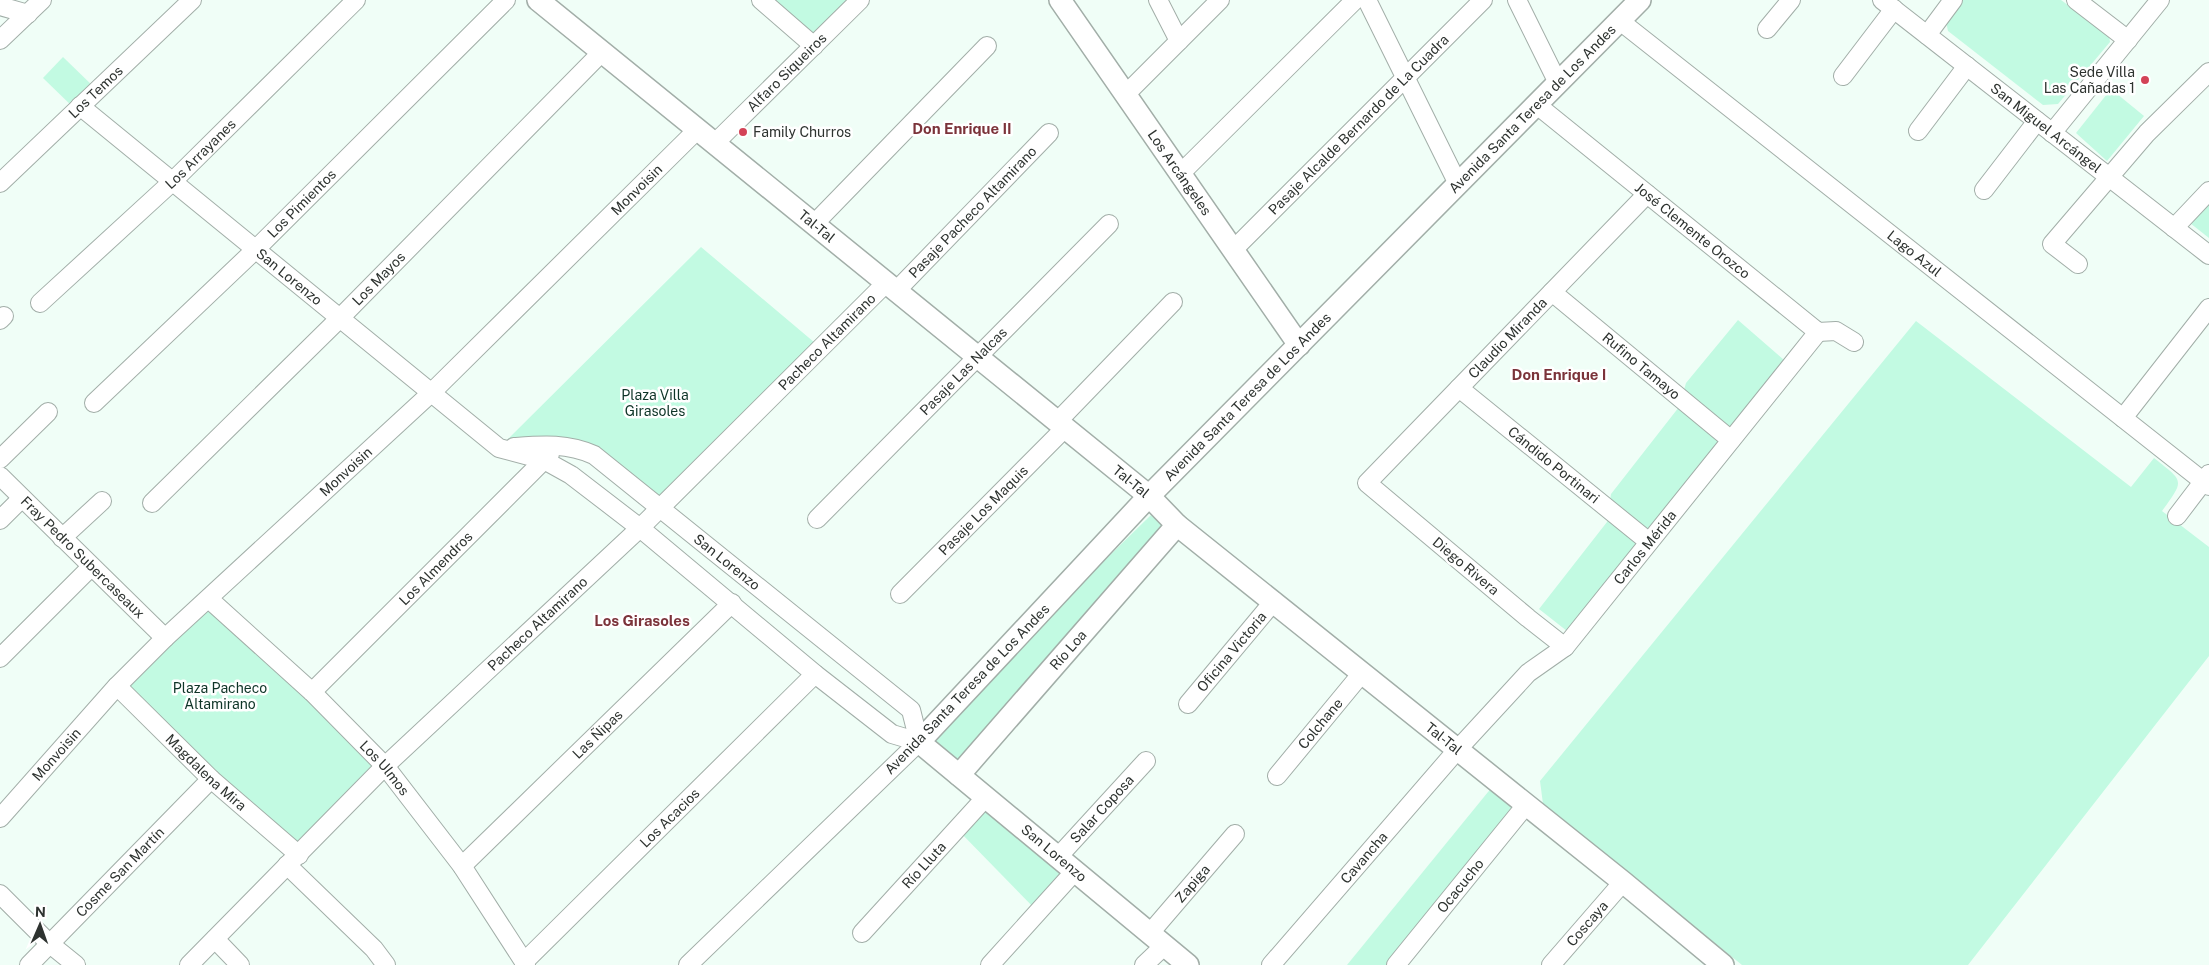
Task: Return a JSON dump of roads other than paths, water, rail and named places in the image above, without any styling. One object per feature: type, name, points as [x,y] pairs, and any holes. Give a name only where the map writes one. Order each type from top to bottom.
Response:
[{"type":"street","points":[[0,40],[42,0]]},
{"type":"street","name":"Los Temos","points":[[0,183],[192,0]]},
{"type":"street","name":"Los Arrayanes","points":[[40,303],[172,182],[356,0]]},
{"type":"street","name":"Los Pimientos","points":[[94,403],[255,250],[506,0]]},
{"type":"street","name":"Tal-Tal","points":[[538,0],[1149,496],[1177,525],[1623,882],[1713,962]]},
{"type":"street","points":[[761,0],[814,46]]},
{"type":"street","name":"Alfaro Siqueiros","points":[[714,144],[860,0]]},
{"type":"street","name":"Los Arcángeles","points":[[1060,0],[1299,345]]},
{"type":"street","points":[[1158,0],[1179,41]]},
{"type":"street","points":[[1126,94],[1220,0]]},
{"type":"street","points":[[1181,173],[1355,0]]},
{"type":"street","points":[[1367,0],[1458,184]]},
{"type":"street","name":"Pasaje Alcalde Bernardo de La Cuadra","points":[[1234,249],[1483,0]]},
{"type":"street","points":[[1516,0],[1558,83]]},
{"type":"street","name":"Avenida Santa Teresa de Los Andes","points":[[688,965],[919,742],[1149,496],[1640,0]]},
{"type":"street","points":[[1767,29],[1791,0]]},
{"type":"street","points":[[1927,34],[1953,0]]},
{"type":"street","points":[[2076,0],[2128,40]]},
{"type":"street","points":[[2052,133],[2160,0]]},
{"type":"street","points":[[1843,76],[1888,4]]},
{"type":"street","name":"San Miguel Arcángel","points":[[1888,4],[2209,255]]},
{"type":"street","points":[[0,6],[28,14]]},
{"type":"street","name":"Lago Azul","points":[[1620,21],[2124,418],[2207,481]]},
{"type":"street","points":[[814,224],[987,46]]},
{"type":"street","name":"Los Mayos","points":[[152,503],[339,319],[602,52]]},
{"type":"street","points":[[1918,131],[1967,66]]},
{"type":"street","points":[[2078,264],[2052,244],[2147,133],[2209,72]]},
{"type":"street","name":"José Clemente Orozco","points":[[1536,105],[1818,332]]},
{"type":"street","name":"San Lorenzo","points":[[80,106],[430,394],[499,448],[544,460],[570,475],[640,528],[815,674],[892,734],[919,742],[1188,965]]},
{"type":"street","points":[[1984,190],[2037,121]]},
{"type":"street","name":"Monvoisin","points":[[0,818],[116,686],[165,638],[430,394],[697,130]]},
{"type":"street","name":"Pasaje Pacheco Altamirano","points":[[891,287],[1049,133]]},
{"type":"street","points":[[2174,228],[2209,192]]},
{"type":"street","name":"Claudio Miranda","points":[[1367,483],[1646,194]]},
{"type":"street","name":"Pasaje Las Nalcas","points":[[817,519],[1109,224]]},
{"type":"street","name":"Pacheco Altamirano","points":[[189,965],[385,766],[640,528],[891,287]]},
{"type":"street","name":"Rufino Tamayo","points":[[1552,292],[1731,440]]},
{"type":"street","name":"Pasaje Los Maquis","points":[[900,594],[1061,425],[1173,302]]},
{"type":"street","points":[[2124,418],[2209,308]]},
{"type":"street","points":[[1818,332],[1836,331],[1854,342]]},
{"type":"street","name":"Carlos Mérida","points":[[1458,749],[1528,673],[1566,647],[1818,332]]},
{"type":"street","name":"Cándido Portinari","points":[[1459,388],[1649,542]]},
{"type":"street","points":[[0,459],[48,412]]},
{"type":"street","name":"San Lorenzo","points":[[499,448],[560,445],[579,448],[594,455],[911,710],[919,742]]},
{"type":"street","name":"Los Almendros","points":[[312,692],[560,445]]},
{"type":"street","name":"Fray Pedro Subercaseaux","points":[[0,476],[90,567],[165,638]]},
{"type":"street","points":[[2177,516],[2207,481]]},
{"type":"street","name":"Diego Rivera","points":[[1367,483],[1528,618],[1566,647]]},
{"type":"street","points":[[0,520],[22,498]]},
{"type":"street","points":[[62,538],[102,501]]},
{"type":"street","name":"Río Loa","points":[[959,775],[1177,525]]},
{"type":"street","points":[[0,658],[90,567]]},
{"type":"street","name":"Los Ulmos","points":[[209,599],[312,692],[385,766],[462,866],[525,964]]},
{"type":"street","name":"Oficina Victoria","points":[[1188,704],[1274,601]]},
{"type":"street","name":"Las Ñipas","points":[[462,866],[732,603]]},
{"type":"street","name":"Colchane","points":[[1277,776],[1362,673]]},
{"type":"street","name":"Los Acacios","points":[[525,964],[815,674]]},
{"type":"street","name":"Magdalena Mira","points":[[116,686],[293,860],[374,949],[386,965]]},
{"type":"street","name":"Cavancha","points":[[1271,965],[1458,749]]},
{"type":"street","name":"Salar Coposa","points":[[1058,857],[1146,761]]},
{"type":"street","name":"Cosme San Martín","points":[[29,965],[211,779]]},
{"type":"street","name":"Río Lluta","points":[[862,932],[986,797]]},
{"type":"street","name":"Ocacucho","points":[[1396,965],[1526,806]]},
{"type":"street","name":"Zapiga","points":[[1144,965],[1157,939],[1235,834]]},
{"type":"street","points":[[990,965],[1076,871]]},
{"type":"street","name":"Coscaya","points":[[1551,965],[1623,882]]},
{"type":"street","points":[[0,894],[50,944],[76,965]]},
{"type":"street","points":[[215,939],[240,965]]},
{"type":"place","name":"Sede Villa Las Cañadas 1","points":[[2145,80]]},
{"type":"place","name":"Family Churros","points":[[743,132]]},
{"type":"district","name":"Don Enrique II","points":[[962,129]]},
{"type":"district","name":"Don Enrique I","points":[[1559,375]]},
{"type":"district","name":"Los Girasoles","points":[[642,621]]},
{"type":"park label","name":"Plaza Villa Girasoles","points":[[655,404]]},
{"type":"park label","name":"Plaza Pacheco Altamirano","points":[[220,696]]}]
